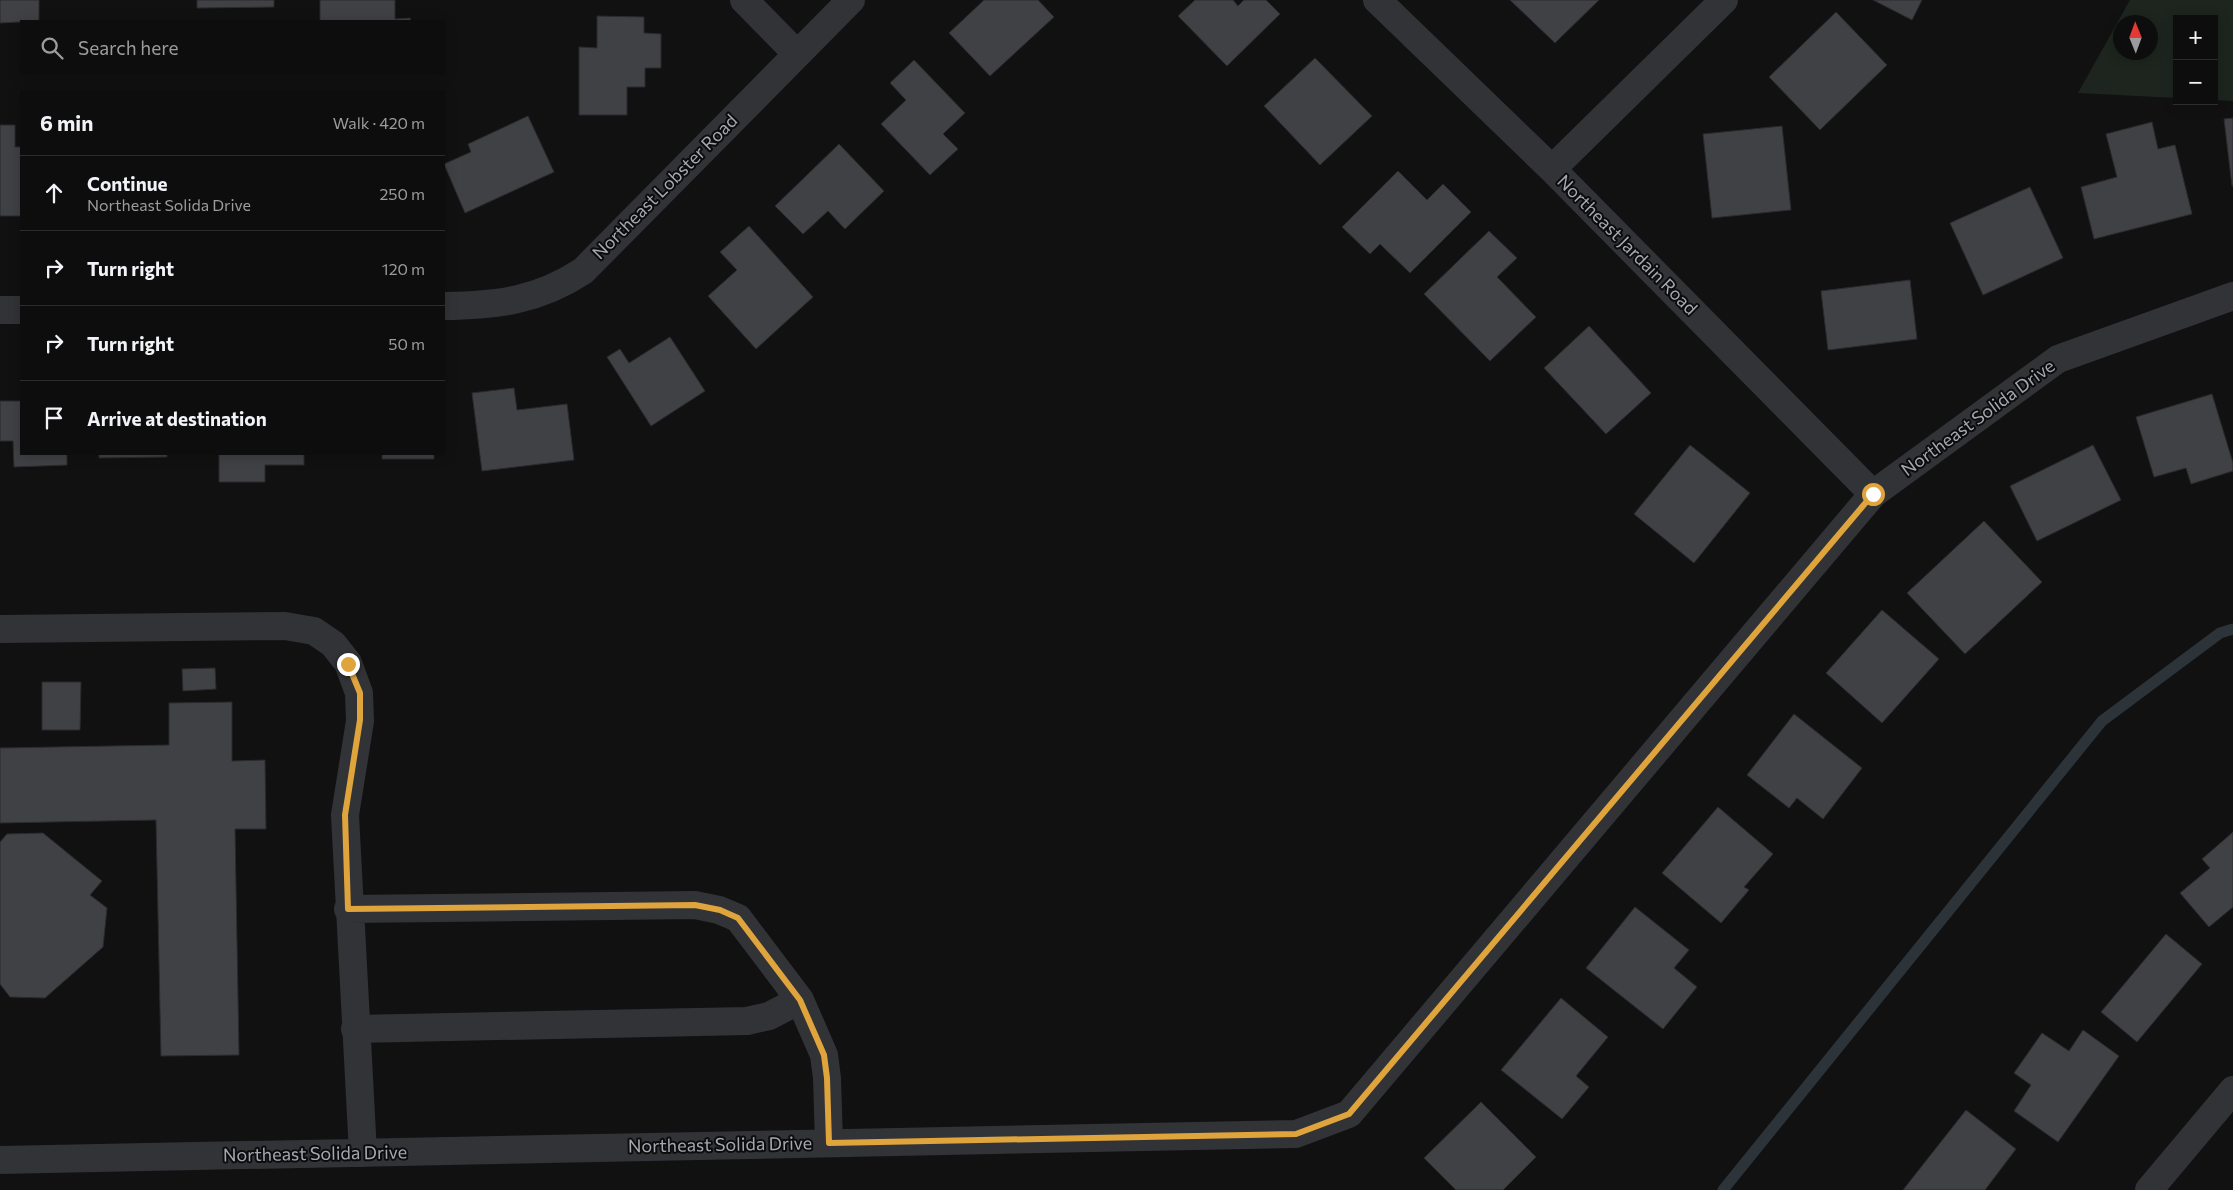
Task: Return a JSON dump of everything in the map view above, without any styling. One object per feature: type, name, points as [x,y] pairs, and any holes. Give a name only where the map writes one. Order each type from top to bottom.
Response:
[{"type":"street","points":[[744,0],[797,54]]},
{"type":"street","name":"Northeast Lobster Road","points":[[445,306],[511,303],[537,296],[561,285],[583,271],[851,0]]},
{"type":"street","name":"Northeast Jardain Road","points":[[1377,0],[1552,169],[1873,494]]},
{"type":"street","points":[[1552,169],[1724,0]]},
{"type":"street","name":"Northeast Solida Drive","points":[[0,1160],[1296,1134],[1349,1114],[1873,494],[2058,360],[2233,296]]},
{"type":"street","points":[[0,310],[20,310]]},
{"type":"street","points":[[0,628],[285,626],[314,631],[333,644],[348,664],[360,693],[360,720],[345,815],[348,909],[363,1153]]},
{"type":"street","points":[[348,909],[695,905],[720,910],[738,918],[800,1000],[824,1055],[827,1078],[829,1143]]},
{"type":"street","points":[[355,1029],[747,1021],[769,1016],[800,1000]]},
{"type":"street","points":[[2149,1190],[2233,1090]]},
{"type":"shaded area","points":[[2130,0],[2233,0],[2233,101],[2218,100],[2218,15],[2173,15],[2173,98],[2078,93],[2113,30],[2113,60],[2158,60],[2158,15],[2122,15]]},
{"type":"building","points":[[0,0],[39,0],[39,20],[0,23]]},
{"type":"building","points":[[197,0],[274,0],[274,7],[197,8]]},
{"type":"building","points":[[320,0],[395,0],[395,19],[410,18],[411,20],[320,20]]},
{"type":"building","points":[[984,0],[1038,0],[1054,17],[990,76],[949,33]]},
{"type":"building","points":[[1195,0],[1233,0],[1238,6],[1244,0],[1266,0],[1280,14],[1227,66],[1178,16]]},
{"type":"building","points":[[1510,0],[1599,0],[1555,43]]},
{"type":"building","points":[[1873,0],[1922,0],[1912,20]]},
{"type":"building","points":[[1836,12],[1887,65],[1820,130],[1769,77]]},
{"type":"building","points":[[597,16],[644,17],[644,33],[661,34],[661,68],[645,68],[645,87],[627,87],[627,115],[579,115],[579,47],[597,48]]},
{"type":"building","points":[[1315,58],[1372,116],[1320,165],[1264,106]]},
{"type":"building","points":[[914,60],[965,113],[943,134],[958,149],[930,175],[881,124],[906,100],[890,83]]},
{"type":"building","points":[[528,116],[554,172],[465,213],[445,164],[471,152],[468,144]]},
{"type":"building","points":[[2233,118],[2233,186],[2232,186],[2224,119]]},
{"type":"building","points":[[2152,122],[2158,149],[2175,145],[2192,214],[2094,239],[2081,187],[2117,177],[2106,134]]},
{"type":"building","points":[[0,125],[15,125],[15,147],[20,147],[20,216],[0,216]]},
{"type":"building","points":[[1782,126],[1791,210],[1712,218],[1703,134]]},
{"type":"building","points":[[839,144],[884,191],[845,229],[828,211],[803,234],[775,206]]},
{"type":"building","points":[[1398,171],[1427,200],[1443,184],[1471,212],[1410,273],[1380,244],[1370,254],[1342,227]]},
{"type":"building","points":[[2030,187],[2063,258],[1983,295],[1950,223]]},
{"type":"building","points":[[749,226],[813,297],[756,349],[708,296],[737,270],[720,252]]},
{"type":"building","points":[[1489,231],[1517,258],[1497,277],[1536,317],[1490,361],[1424,294]]},
{"type":"building","points":[[1910,280],[1917,339],[1828,350],[1821,291]]},
{"type":"building","points":[[1589,326],[1651,393],[1606,434],[1544,368]]},
{"type":"building","points":[[670,337],[705,391],[651,426],[607,357],[620,349],[629,363]]},
{"type":"building","points":[[514,388],[517,410],[567,404],[574,460],[482,471],[472,393]]},
{"type":"building","points":[[2212,394],[2233,463],[2233,471],[2191,484],[2186,468],[2154,477],[2136,417]]},
{"type":"building","points":[[0,401],[20,401],[20,455],[67,455],[67,465],[14,467],[13,441],[0,441]]},
{"type":"building","points":[[1690,445],[1750,493],[1694,563],[1634,514]]},
{"type":"building","points":[[2093,445],[2121,500],[2037,541],[2010,486]]},
{"type":"building","points":[[99,455],[167,455],[167,457],[99,458]]},
{"type":"building","points":[[219,455],[304,455],[304,465],[265,465],[265,482],[219,482]]},
{"type":"building","points":[[382,455],[434,455],[434,459],[382,459]]},
{"type":"building","points":[[1984,521],[2042,582],[1965,654],[1907,593]]},
{"type":"building","points":[[1882,610],[1939,659],[1882,723],[1826,673]]},
{"type":"building","points":[[215,668],[216,689],[183,691],[182,669]]},
{"type":"building","points":[[42,682],[81,682],[80,730],[42,730]]},
{"type":"building","points":[[232,702],[232,761],[265,760],[266,829],[235,829],[239,1055],[161,1056],[156,820],[0,823],[0,748],[169,745],[169,703]]},
{"type":"building","points":[[1794,714],[1862,768],[1823,819],[1797,798],[1789,808],[1747,775]]},
{"type":"building","points":[[1718,807],[1773,854],[1744,887],[1749,890],[1721,923],[1662,873]]},
{"type":"building","points":[[2233,832],[2233,907],[2209,927],[2180,893],[2210,868],[2202,859]]},
{"type":"building","points":[[43,833],[102,881],[90,895],[107,908],[103,947],[45,998],[10,997],[0,984],[0,842],[7,834]]},
{"type":"building","points":[[1635,907],[1689,950],[1674,968],[1697,987],[1663,1029],[1586,968]]},
{"type":"building","points":[[2166,934],[2202,964],[2137,1042],[2101,1012]]},
{"type":"building","points":[[1561,998],[1608,1037],[1576,1076],[1589,1087],[1562,1119],[1501,1070]]},
{"type":"building","points":[[2083,1030],[2119,1056],[2058,1142],[2014,1111],[2031,1085],[2014,1073],[2042,1033],[2069,1051]]},
{"type":"building","points":[[1481,1102],[1536,1157],[1503,1190],[1456,1190],[1424,1158]]},
{"type":"building","points":[[1966,1110],[2016,1149],[1985,1190],[1903,1190]]},
{"type":"waterway","points":[[1723,1190],[2102,721],[2220,633],[2233,629]]},
{"type":"route","points":[[348,664],[360,693],[360,720],[345,815],[348,909],[695,905],[720,910],[738,918],[800,1000],[824,1055],[827,1078],[829,1143],[1296,1134],[1349,1114],[1873,494]]}]
